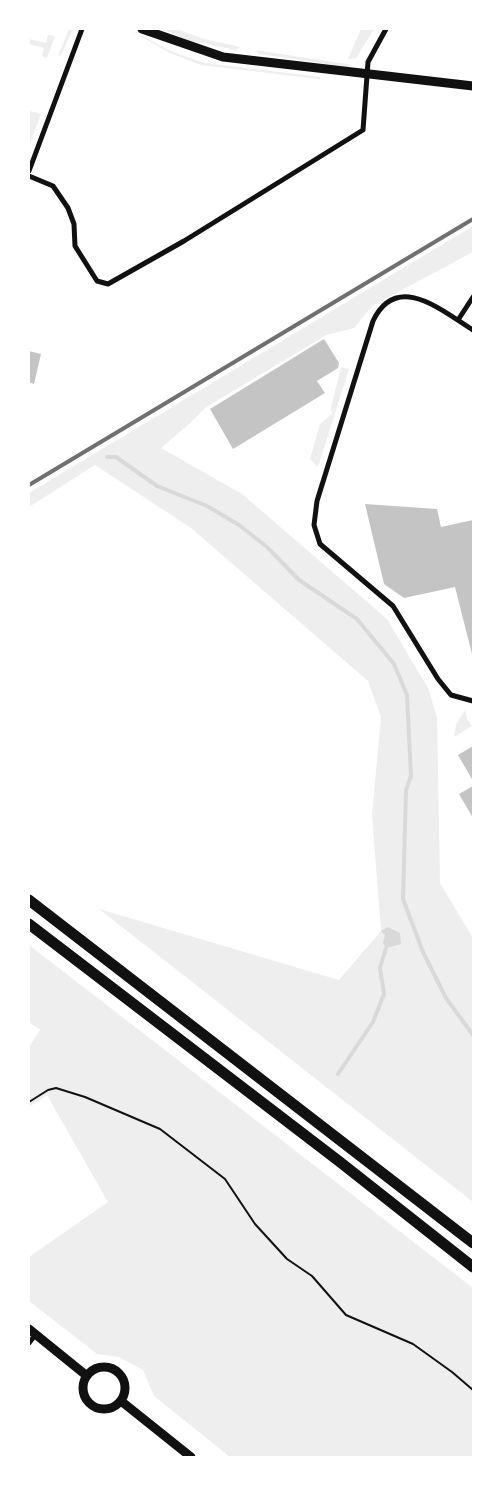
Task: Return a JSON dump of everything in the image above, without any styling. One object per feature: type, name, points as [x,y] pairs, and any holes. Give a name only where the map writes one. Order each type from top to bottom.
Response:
[{"type":"highway","points":[[29,900],[473,1243]]},
{"type":"highway","points":[[29,924],[340,1162],[473,1267]]},
{"type":"street","points":[[29,171],[82,29]]},
{"type":"street","points":[[142,29],[150,30],[223,57],[473,86]]},
{"type":"street","points":[[29,176],[52,186],[68,208],[74,224],[75,246],[97,281],[108,284],[193,236],[363,130],[368,62],[386,29]]},
{"type":"street","points":[[473,330],[413,296],[390,300],[379,308],[373,320],[320,493],[314,525],[320,544],[393,606],[438,679],[451,695],[473,701]]},
{"type":"street","points":[[458,320],[473,296]]},
{"type":"street","points":[[29,1343],[33,1332],[87,1376]]},
{"type":"street","points":[[102,1367],[115,1370],[120,1374],[125,1384],[125,1393],[121,1401],[114,1407],[105,1410],[92,1406],[84,1394],[83,1384],[87,1376],[94,1370],[102,1367]]},
{"type":"street","points":[[121,1401],[191,1457]]},
{"type":"path","points":[[29,1102],[48,1090],[56,1088],[85,1097],[160,1129],[225,1179],[255,1224],[287,1258],[312,1276],[346,1316],[413,1344],[452,1372],[473,1390]]},
{"type":"shaded area","points":[[69,29],[73,29],[60,57],[59,54]]},
{"type":"shaded area","points":[[128,29],[173,52],[204,63],[320,77],[320,79],[201,65],[170,53]]},
{"type":"shaded area","points":[[162,29],[176,29],[204,39],[240,47],[236,50],[190,41]]},
{"type":"shaded area","points":[[361,29],[374,29],[356,58],[348,59]]},
{"type":"shaded area","points":[[48,35],[55,36],[47,58],[42,56],[44,48],[29,44],[29,39],[46,43]]},
{"type":"shaded area","points":[[255,50],[353,65],[347,67],[259,54]]},
{"type":"shaded area","points":[[30,111],[41,114],[29,145],[29,115]]},
{"type":"shaded area","points":[[473,226],[473,252],[372,306],[354,328],[326,335],[205,408],[161,448],[242,494],[387,619],[428,688],[437,717],[440,883],[473,938],[473,1202],[99,909],[339,980],[381,931],[372,815],[381,717],[368,681],[191,528],[95,465],[29,507],[29,493]]},
{"type":"shaded area","points":[[341,367],[349,369],[318,467],[310,459],[320,424],[332,414],[331,407]]},
{"type":"shaded area","points":[[465,710],[467,719],[472,726],[454,737],[456,725]]},
{"type":"shaded area","points":[[388,927],[400,933],[401,944],[386,948],[383,943],[385,935],[381,931]]},
{"type":"shaded area","points":[[29,945],[473,1288],[473,1457],[230,1457],[154,1396],[143,1370],[119,1357],[97,1354],[29,1301],[29,1257],[108,1202],[47,1095],[29,1107],[29,1047],[40,1030],[29,1022]]},
{"type":"building","points":[[324,339],[339,363],[338,368],[317,381],[325,393],[233,449],[210,409]]},
{"type":"building","points":[[29,351],[41,354],[34,384],[29,382]]},
{"type":"building","points":[[365,504],[437,509],[441,527],[473,520],[473,658],[455,587],[404,598],[384,584]]},
{"type":"building","points":[[473,746],[473,781],[458,755]]},
{"type":"building","points":[[473,786],[473,818],[459,794]]},
{"type":"waterway","points":[[107,457],[116,457],[157,486],[207,506],[239,525],[267,547],[299,580],[357,619],[394,664],[407,695],[411,776],[406,790],[403,899],[423,952],[446,998],[473,1035]]},
{"type":"waterway","points":[[338,1074],[373,1022],[384,994],[380,968],[386,948]]},
{"type":"railway","points":[[29,485],[473,219]]}]
